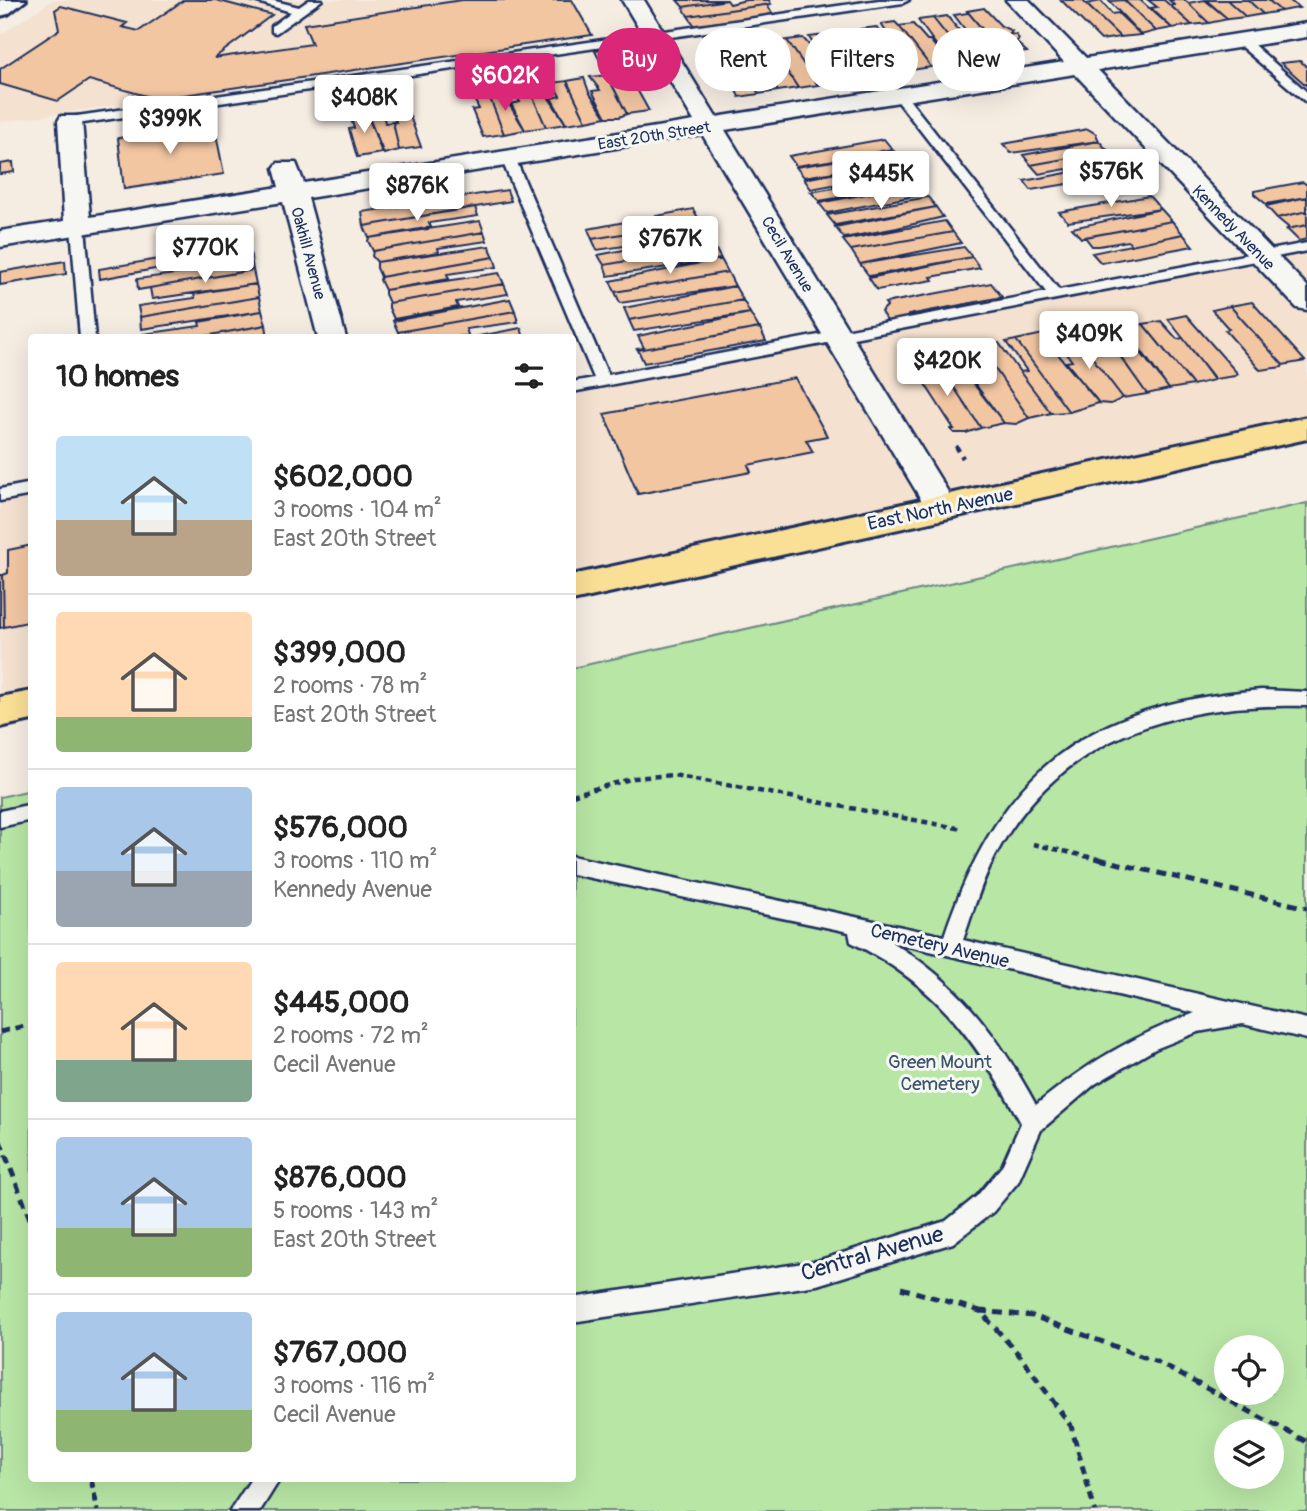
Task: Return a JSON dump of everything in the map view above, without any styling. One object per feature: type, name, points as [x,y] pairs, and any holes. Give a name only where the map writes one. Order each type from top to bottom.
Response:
[{"type":"main road","name":"East North Avenue","points":[[576,587],[1307,428]]},
{"type":"main road","points":[[0,712],[28,706]]},
{"type":"street","points":[[0,9],[14,0]]},
{"type":"street","name":"Cecil Avenue","points":[[633,0],[651,28]]},
{"type":"street","name":"Kennedy Avenue","points":[[1017,0],[1307,302]]},
{"type":"street","name":"East 20th Street","points":[[0,240],[78,227],[290,180],[508,158],[1307,30]]},
{"type":"street","name":"Cecil Avenue","points":[[681,78],[942,508]]},
{"type":"street","points":[[70,121],[78,227]]},
{"type":"street","name":"Oakhill Avenue","points":[[290,180],[331,334]]},
{"type":"lane","points":[[257,0],[300,11]]},
{"type":"lane","points":[[276,29],[316,0]]},
{"type":"lane","points":[[681,31],[832,5],[903,0]]},
{"type":"lane","points":[[1242,41],[1307,99]]},
{"type":"lane","points":[[70,121],[597,44]]},
{"type":"lane","points":[[900,96],[1056,295]]},
{"type":"lane","points":[[508,158],[603,382]]},
{"type":"lane","points":[[78,227],[88,334]]},
{"type":"lane","points":[[576,386],[1307,247]]},
{"type":"lane","points":[[0,495],[28,490]]},
{"type":"lane","points":[[950,948],[967,894],[996,835],[1044,775],[1101,734],[1207,702],[1307,699]]},
{"type":"lane","points":[[0,819],[28,813]]},
{"type":"lane","name":"Cemetery Avenue","points":[[576,865],[814,915],[1307,1029]]},
{"type":"lane","points":[[814,915],[889,948],[951,1002],[988,1042],[1033,1122]]},
{"type":"lane","name":"Central Avenue","points":[[576,1309],[817,1273],[953,1231],[985,1204],[1010,1174],[1033,1122],[1087,1077],[1147,1042],[1197,1022],[1244,1014]]},
{"type":"lane","points":[[243,1511],[265,1482]]},
{"type":"path","points":[[956,446],[963,458]]},
{"type":"path","points":[[576,794],[634,778],[673,775],[996,835],[1307,908]]},
{"type":"path","points":[[0,1032],[28,1025]]},
{"type":"path","points":[[0,1141],[28,1214]]},
{"type":"path","points":[[896,1287],[980,1311],[1033,1316],[1157,1362],[1307,1442]]},
{"type":"path","points":[[980,1311],[1021,1357],[1071,1426],[1095,1511]]},
{"type":"path","points":[[92,1482],[98,1511]]},
{"type":"shaded area","points":[[53,0],[572,0],[592,35],[0,122],[0,35]]},
{"type":"shaded area","points":[[1307,247],[1307,435],[576,590],[576,386]]},
{"type":"shaded area","points":[[28,491],[28,707],[0,713],[0,496]]},
{"type":"green space","name":"Green Mount Cemetery","points":[[1307,503],[1307,1511],[0,1511],[0,797],[28,791],[28,1482],[576,1482],[576,667]]},
{"type":"building","points":[[184,0],[216,0],[272,15],[214,58],[312,44],[304,24],[462,0],[572,0],[592,35],[157,99],[89,80],[58,101],[0,84],[0,69],[59,30],[55,10],[61,6],[127,23],[122,27],[139,31]]},
{"type":"building","points":[[677,0],[727,0],[683,7]]},
{"type":"building","points":[[727,0],[730,4],[746,0],[769,0],[771,4],[688,16],[683,7]]},
{"type":"building","points":[[1061,0],[1082,0],[1120,37],[1101,40]]},
{"type":"building","points":[[1124,0],[1156,31],[1141,35],[1109,1]]},
{"type":"building","points":[[1124,0],[1140,0],[1172,28],[1156,31]]},
{"type":"building","points":[[1148,0],[1164,0],[1192,25],[1172,28],[1151,8],[1157,7]]},
{"type":"building","points":[[1169,0],[1185,0],[1209,23],[1192,25],[1170,5],[1174,5]]},
{"type":"building","points":[[1205,0],[1228,19],[1209,23],[1188,3]]},
{"type":"building","points":[[1206,0],[1227,0],[1246,17],[1228,19]]},
{"type":"building","points":[[1227,0],[1248,0],[1263,14],[1246,17]]},
{"type":"building","points":[[1248,0],[1268,0],[1281,11],[1263,14]]},
{"type":"building","points":[[1268,0],[1289,0],[1299,8],[1281,11]]},
{"type":"building","points":[[1101,1],[1112,14],[1118,13],[1141,35],[1120,37],[1086,4]]},
{"type":"building","points":[[771,4],[767,5],[773,14],[729,23],[695,26],[688,16]]},
{"type":"building","points":[[984,8],[1005,28],[981,28],[967,11]]},
{"type":"building","points":[[967,11],[981,28],[964,28],[954,15],[968,13]]},
{"type":"building","points":[[947,16],[957,28],[941,28],[933,18]]},
{"type":"building","points":[[933,18],[941,28],[932,28],[932,39],[918,20]]},
{"type":"building","points":[[895,22],[901,28],[884,28],[881,24]]},
{"type":"building","points":[[913,24],[916,28],[901,28],[899,26]]},
{"type":"building","points":[[918,30],[932,42],[931,67],[918,50]]},
{"type":"building","points":[[803,38],[805,40],[805,66],[791,46],[791,40]]},
{"type":"building","points":[[791,46],[805,66],[805,87],[798,88],[791,77]]},
{"type":"building","points":[[918,50],[931,67],[918,69]]},
{"type":"building","points":[[1300,61],[1307,67],[1307,86],[1281,63]]},
{"type":"building","points":[[597,76],[597,86],[590,77]]},
{"type":"building","points":[[791,77],[798,88],[791,89]]},
{"type":"building","points":[[584,78],[589,92],[606,117],[586,121],[567,81]]},
{"type":"building","points":[[567,81],[586,121],[566,124],[551,98],[560,96],[552,83]]},
{"type":"building","points":[[544,84],[549,98],[566,124],[546,127],[528,86]]},
{"type":"building","points":[[528,86],[546,127],[525,130],[511,104],[520,102],[512,89]]},
{"type":"building","points":[[504,90],[525,130],[504,134],[488,93]]},
{"type":"building","points":[[592,91],[615,91],[627,114],[606,117]]},
{"type":"building","points":[[615,91],[638,91],[649,111],[627,114]]},
{"type":"building","points":[[736,91],[757,91],[759,94],[739,97]]},
{"type":"building","points":[[757,91],[778,91],[759,94]]},
{"type":"building","points":[[488,93],[504,134],[483,137],[472,110],[479,109],[472,95]]},
{"type":"building","points":[[406,105],[421,147],[399,150],[393,122],[396,122],[389,107]]},
{"type":"building","points":[[382,109],[385,123],[393,122],[399,150],[384,154],[366,111]]},
{"type":"building","points":[[366,111],[382,153],[357,157],[349,129],[354,128],[349,113]]},
{"type":"building","points":[[214,124],[224,174],[124,189],[118,138]]},
{"type":"building","points":[[1088,129],[1096,134],[1099,141],[1011,153],[1003,144]]},
{"type":"building","points":[[884,139],[892,149],[796,166],[789,156]]},
{"type":"building","points":[[1099,141],[1108,151],[1031,165],[1023,155]]},
{"type":"building","points":[[894,151],[901,161],[804,177],[796,167]]},
{"type":"building","points":[[1108,151],[1119,163],[1069,173],[1066,169],[1039,174],[1031,165]]},
{"type":"building","points":[[901,161],[908,171],[811,189],[804,179]]},
{"type":"building","points":[[13,162],[14,172],[0,174],[0,164]]},
{"type":"building","points":[[1120,163],[1128,174],[1031,190],[1024,181]]},
{"type":"building","points":[[910,174],[918,184],[819,201],[811,192]]},
{"type":"building","points":[[1303,182],[1307,185],[1307,197],[1266,204],[1254,194],[1254,191]]},
{"type":"building","points":[[918,184],[925,194],[827,213],[819,203]]},
{"type":"building","points":[[507,190],[511,201],[364,226],[362,212]]},
{"type":"building","points":[[1149,196],[1161,209],[1068,222],[1059,212]]},
{"type":"building","points":[[928,197],[936,207],[835,225],[827,215]]},
{"type":"building","points":[[1307,197],[1307,211],[1277,218],[1266,206]]},
{"type":"building","points":[[475,207],[478,216],[429,223],[431,227],[369,238],[364,226]]},
{"type":"building","points":[[936,207],[943,217],[897,228],[844,238],[835,227]]},
{"type":"building","points":[[693,209],[700,221],[592,239],[588,229]]},
{"type":"building","points":[[1161,209],[1172,221],[1081,238],[1072,228]]},
{"type":"building","points":[[1307,211],[1307,225],[1287,229],[1277,218]]},
{"type":"building","points":[[480,221],[484,232],[373,251],[368,241],[369,238]]},
{"type":"building","points":[[700,221],[707,234],[597,250],[592,239]]},
{"type":"building","points":[[945,221],[953,232],[851,250],[843,240]]},
{"type":"building","points":[[1172,221],[1183,234],[1131,245],[1128,241],[1099,246],[1092,246],[1085,237]]},
{"type":"building","points":[[1307,225],[1307,239],[1299,241],[1287,229]]},
{"type":"building","points":[[484,232],[487,241],[438,248],[439,252],[377,262],[372,256],[373,251]]},
{"type":"building","points":[[953,232],[961,243],[860,264],[851,250]]},
{"type":"building","points":[[707,234],[714,246],[604,265],[598,255]]},
{"type":"building","points":[[1183,234],[1193,246],[1101,263],[1092,253]]},
{"type":"building","points":[[248,244],[251,257],[189,266],[188,263],[100,279],[99,269]]},
{"type":"building","points":[[489,246],[494,257],[381,277],[377,268],[377,262]]},
{"type":"building","points":[[714,246],[721,259],[608,276],[604,265]]},
{"type":"building","points":[[964,247],[972,257],[869,276],[860,264]]},
{"type":"building","points":[[251,257],[253,270],[138,290],[137,279],[190,272],[189,266]]},
{"type":"building","points":[[494,257],[497,267],[447,274],[449,279],[385,290],[380,280],[381,277]]},
{"type":"building","points":[[972,257],[980,268],[931,277],[933,280],[877,290],[869,278]]},
{"type":"building","points":[[721,259],[728,272],[615,292],[610,281]]},
{"type":"building","points":[[65,261],[66,274],[0,285],[0,272]]},
{"type":"building","points":[[253,270],[256,284],[152,299],[150,288],[138,290]]},
{"type":"building","points":[[728,272],[735,286],[620,303],[615,292]]},
{"type":"building","points":[[499,273],[504,284],[389,303],[385,294],[385,290]]},
{"type":"building","points":[[991,283],[1002,297],[908,315],[907,320],[898,323],[887,321],[881,312],[887,306],[885,303]]},
{"type":"building","points":[[256,284],[259,297],[140,317],[138,306],[195,298],[194,294]]},
{"type":"building","points":[[504,284],[508,294],[456,302],[458,307],[394,319],[389,308],[389,303]]},
{"type":"building","points":[[735,286],[743,300],[629,320],[624,308]]},
{"type":"building","points":[[259,297],[262,311],[141,329],[140,317]]},
{"type":"building","points":[[510,299],[515,311],[398,332],[393,321]]},
{"type":"building","points":[[743,300],[750,313],[634,331],[629,320]]},
{"type":"building","points":[[1252,302],[1305,361],[1283,365],[1230,306]]},
{"type":"building","points":[[1230,306],[1282,367],[1260,370],[1225,330],[1229,329],[1212,310]]},
{"type":"building","points":[[262,311],[266,325],[216,334],[143,334],[200,326],[199,322]]},
{"type":"building","points":[[515,311],[518,322],[466,329],[468,334],[398,332]]},
{"type":"building","points":[[750,313],[759,328],[638,350],[637,349],[644,348],[638,336]]},
{"type":"building","points":[[1186,315],[1238,374],[1215,379],[1168,319]]},
{"type":"building","points":[[1161,321],[1177,339],[1183,338],[1214,380],[1193,385],[1143,324]]},
{"type":"building","points":[[1143,324],[1193,385],[1169,389],[1125,328]]},
{"type":"building","points":[[266,325],[267,334],[216,334]]},
{"type":"building","points":[[521,328],[523,334],[490,334]]},
{"type":"building","points":[[760,328],[766,341],[644,363],[638,350]]},
{"type":"building","points":[[1120,328],[1169,389],[1147,394],[1102,330]]},
{"type":"building","points":[[1092,332],[1110,354],[1117,352],[1147,394],[1123,398],[1075,335]]},
{"type":"building","points":[[1043,334],[1099,403],[1069,412],[1016,340]]},
{"type":"building","points":[[1075,335],[1123,398],[1111,404],[1099,403],[1066,362],[1072,361],[1055,339]]},
{"type":"building","points":[[1016,340],[1069,412],[1051,413],[1020,372],[1027,371],[1006,342]]},
{"type":"building","points":[[999,343],[1051,413],[1029,418],[980,347]]},
{"type":"building","points":[[980,347],[1029,418],[1016,424],[1004,423],[973,381],[981,380],[961,351]]},
{"type":"building","points":[[952,352],[1004,423],[981,428],[933,356]]},
{"type":"building","points":[[933,356],[981,428],[966,433],[954,433],[951,429],[954,429],[914,367],[931,363],[927,357]]},
{"type":"building","points":[[795,378],[827,436],[806,440],[813,452],[748,465],[751,472],[638,494],[604,414]]},
{"type":"building","points":[[28,546],[28,622],[4,627],[3,575],[8,573],[8,550]]},
{"type":"building","points":[[0,575],[3,575],[4,627],[0,628]]}]
